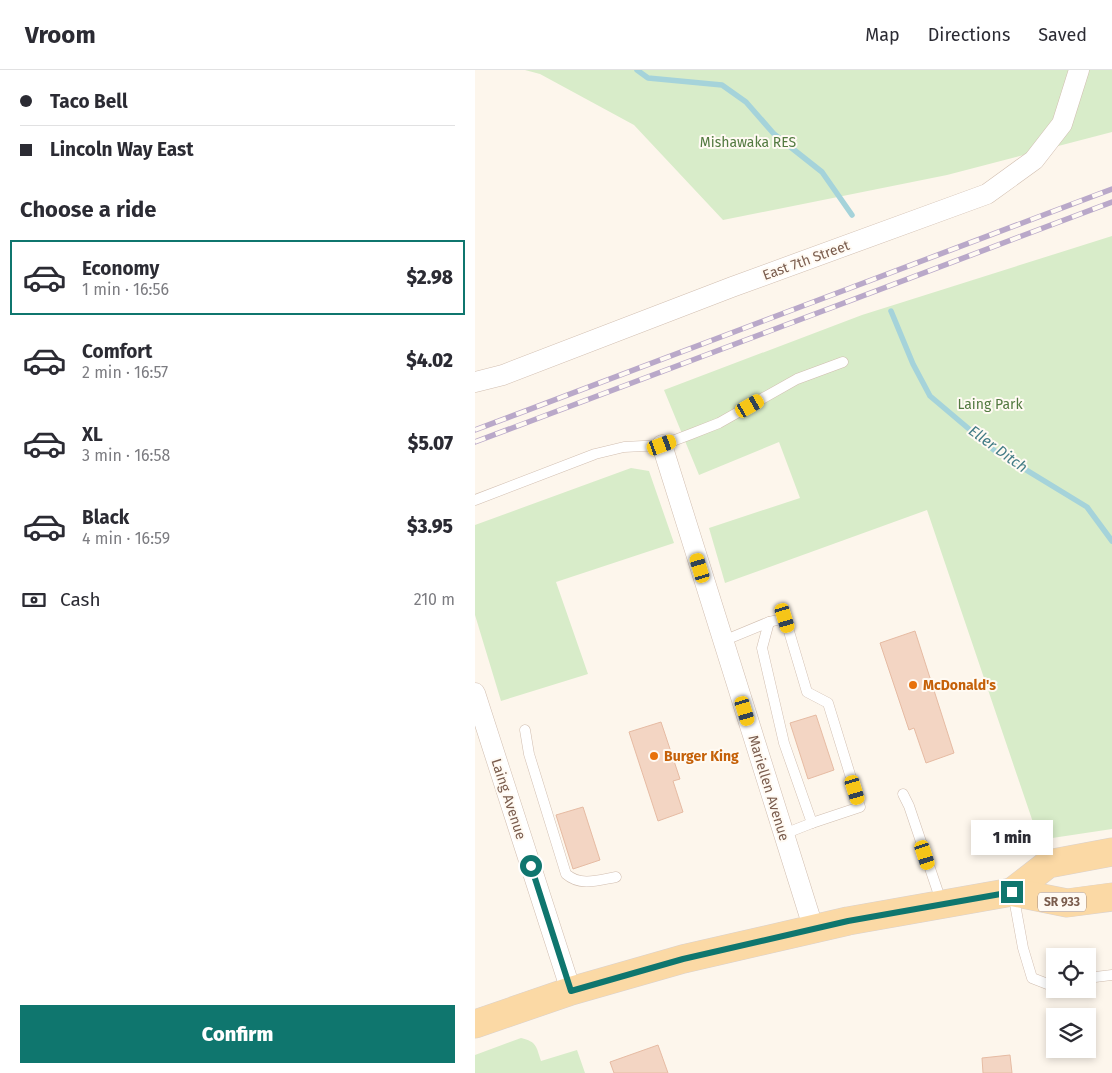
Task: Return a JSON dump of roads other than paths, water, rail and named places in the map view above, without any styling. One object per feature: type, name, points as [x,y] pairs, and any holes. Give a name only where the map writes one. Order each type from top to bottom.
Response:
[{"type":"main road","name":"SR 933","points":[[1012,892],[1048,864],[1112,852]]},
{"type":"main road","name":"SR 933","points":[[475,1024],[571,991],[683,959],[848,921],[1012,892],[1067,903],[1112,897]]},
{"type":"street","name":"East 7th Street","points":[[475,382],[503,376],[732,286],[987,194],[1035,160],[1062,124],[1079,70]]},
{"type":"street","name":"Mariellen Avenue","points":[[662,445],[814,930]]},
{"type":"street","name":"Laing Avenue","points":[[475,692],[571,991]]},
{"type":"lane","points":[[475,500],[595,454],[624,447],[662,445],[719,423],[797,379],[843,362]]},
{"type":"lane","points":[[723,640],[769,622],[785,618],[807,692],[828,703],[860,808],[784,834]]},
{"type":"lane","points":[[769,622],[762,648],[763,657],[784,743],[812,823]]},
{"type":"lane","points":[[525,730],[529,754],[566,874],[574,880],[585,882],[616,877]]},
{"type":"lane","points":[[903,794],[909,806],[942,904]]},
{"type":"lane","points":[[1012,892],[1023,948],[1032,978],[1046,983]]},
{"type":"lane","points":[[1096,977],[1112,975]]},
{"type":"waterway","name":"Eller Ditch","points":[[637,70],[648,78],[722,85],[746,102],[774,134],[822,172],[852,215]]},
{"type":"waterway","name":"Eller Ditch","points":[[891,311],[913,364],[930,396],[995,451],[1087,507],[1112,541]]},
{"type":"railway","points":[[475,430],[1112,189]]},
{"type":"railway","points":[[475,442],[1112,202]]},
{"type":"place","name":"McDonald's","points":[[913,685]]},
{"type":"place","name":"Burger King","points":[[654,756]]},
{"type":"park label","name":"Mishawaka RES","points":[[748,142]]},
{"type":"park label","name":"Laing Park","points":[[990,404]]}]
